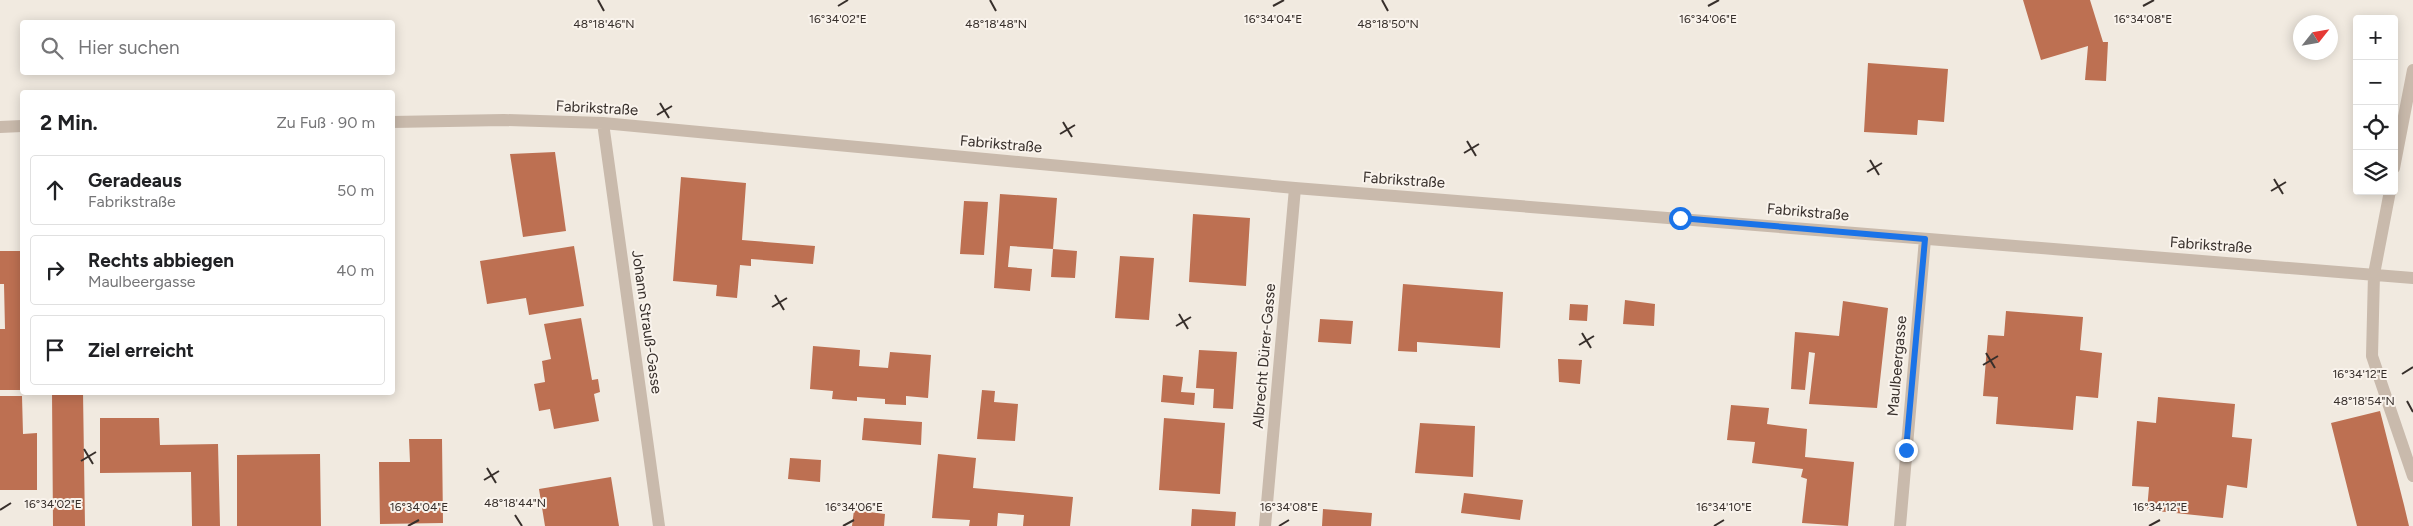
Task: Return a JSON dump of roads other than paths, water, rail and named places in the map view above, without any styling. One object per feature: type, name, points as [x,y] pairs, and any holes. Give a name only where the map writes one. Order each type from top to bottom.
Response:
[{"type":"street","points":[[2397,150],[2413,70]]},
{"type":"street","name":"Fabrikstraße","points":[[395,122],[504,120],[603,124],[1295,188],[1699,219],[2413,278]]},
{"type":"street","name":"Johann Strauß-Gasse","points":[[603,124],[659,526]]},
{"type":"street","points":[[0,127],[20,126]]},
{"type":"street","name":"Albrecht Dürer-Gasse","points":[[1265,526],[1295,188]]},
{"type":"street","points":[[2389,195],[2374,274],[2372,356],[2413,476]]},
{"type":"street","name":"Maulbeergasse","points":[[1900,526],[1925,239]]}]
